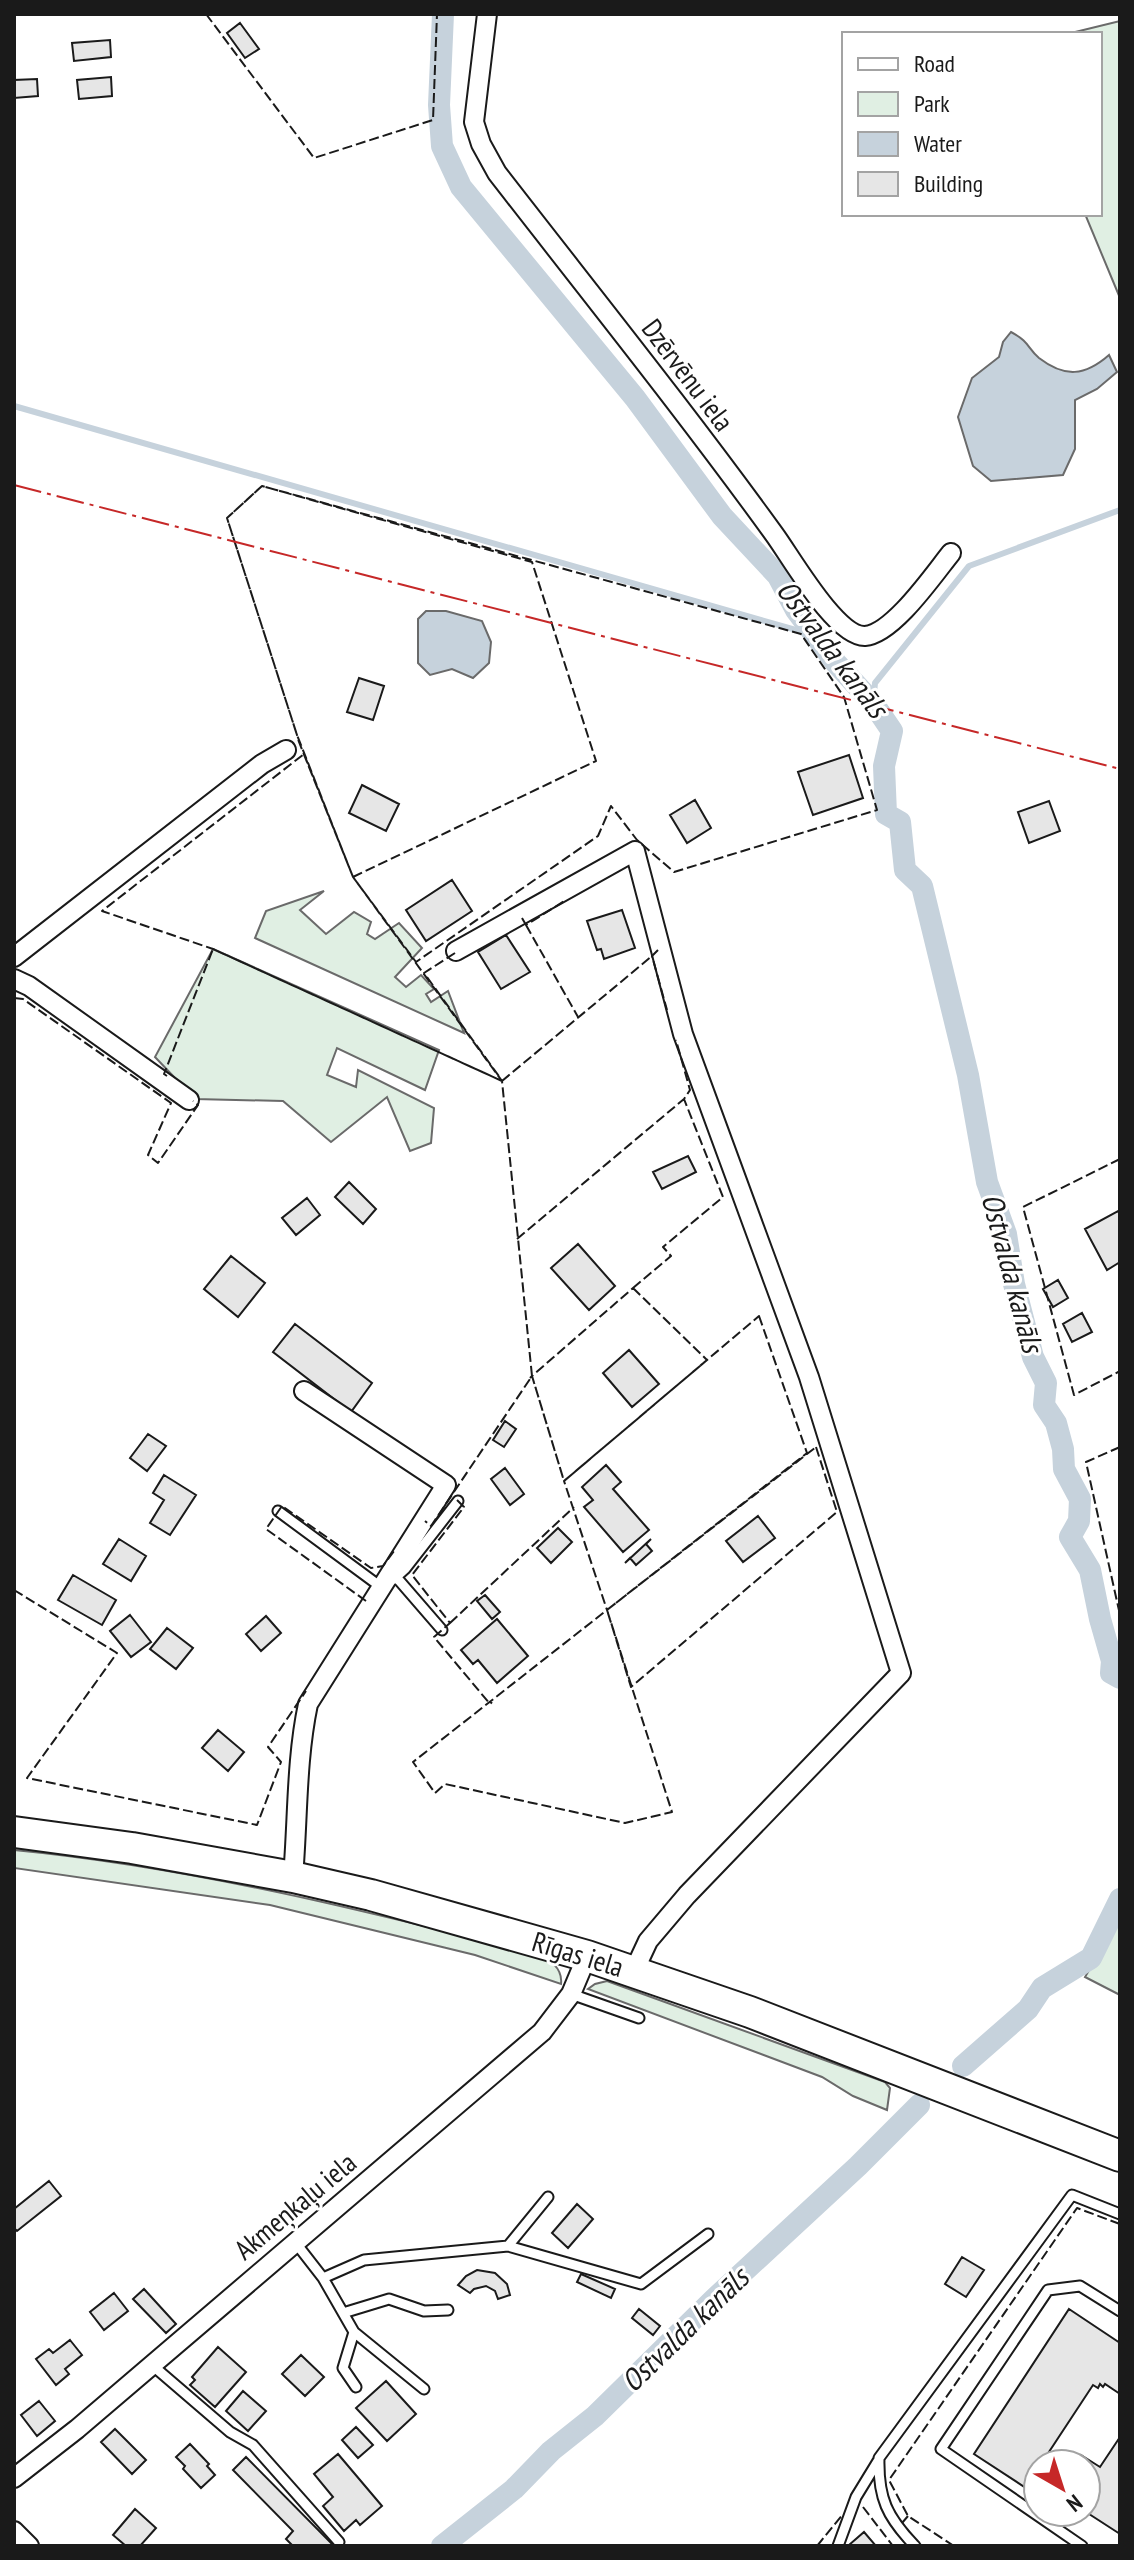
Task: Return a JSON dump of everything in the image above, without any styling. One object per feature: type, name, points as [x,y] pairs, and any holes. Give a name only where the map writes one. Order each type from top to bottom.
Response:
[{"type":"main road","name":"Rīgas iela","points":[[14,1832],[132,1848],[293,1877],[371,1895],[587,1956],[824,2040],[1120,2156]]},
{"type":"street","name":"Dzērvēnu iela","points":[[487,14],[474,122],[481,144],[497,173],[764,520],[833,617],[852,634],[867,636],[884,627],[904,610],[951,553]]},
{"type":"street","points":[[14,957],[262,764],[286,750]]},
{"type":"street","points":[[456,951],[635,851],[683,1034],[809,1377],[901,1673],[687,1895],[648,1941],[634,1971]]},
{"type":"street","points":[[14,979],[29,986],[189,1100]]},
{"type":"street","points":[[293,1877],[300,1744],[308,1704],[389,1582],[446,1485],[304,1391]]},
{"type":"street","name":"Akmeņkaļu iela","points":[[14,2478],[152,2365],[542,2032],[571,1994],[587,1956]]},
{"type":"street","points":[[14,2531],[29,2546]]},
{"type":"lane","points":[[389,1582],[458,1501]]},
{"type":"lane","points":[[278,1511],[389,1582],[442,1630]]},
{"type":"lane","points":[[571,1994],[639,2018]]},
{"type":"lane","points":[[838,2546],[856,2497],[879,2458],[1072,2195],[1120,2214]]},
{"type":"lane","points":[[508,2246],[548,2197]]},
{"type":"lane","points":[[323,2278],[364,2260],[508,2246],[641,2284],[708,2234]]},
{"type":"lane","points":[[295,2242],[323,2278],[354,2332],[424,2389]]},
{"type":"lane","points":[[1082,2546],[941,2449],[1048,2290],[1080,2286],[1120,2311]]},
{"type":"lane","points":[[343,2313],[389,2299],[424,2311],[448,2310]]},
{"type":"lane","points":[[354,2332],[343,2368],[356,2387]]},
{"type":"lane","points":[[152,2365],[230,2432],[253,2445],[339,2542]]},
{"type":"lane","points":[[879,2458],[879,2489],[898,2529],[915,2546]]},
{"type":"green space","points":[[1120,21],[1120,298],[1086,216],[1102,216],[1102,32],[1075,32]]},
{"type":"green space","points":[[324,891],[300,910],[326,934],[354,912],[371,922],[367,934],[375,939],[399,923],[422,948],[395,977],[406,987],[421,975],[434,989],[426,994],[431,1002],[448,991],[464,1033],[255,938],[266,911]]},
{"type":"green space","points":[[213,949],[439,1050],[425,1090],[337,1048],[327,1075],[356,1087],[358,1070],[434,1108],[431,1143],[410,1151],[387,1097],[331,1142],[283,1101],[195,1099],[155,1057]]},
{"type":"green space","points":[[14,1850],[211,1879],[406,1922],[540,1956],[557,1968],[561,1984],[475,1955],[270,1905],[14,1868]]},
{"type":"green space","points":[[1120,1919],[1120,1995],[1085,1977]]},
{"type":"green space","points":[[607,1981],[885,2082],[890,2088],[887,2110],[853,2096],[822,2077],[588,1989]]},
{"type":"water","points":[[1011,332],[1039,358],[1058,369],[1083,370],[1109,355],[1117,372],[1097,389],[1075,400],[1075,449],[1063,475],[991,481],[973,466],[958,417],[972,378],[999,357],[1003,342]]},
{"type":"water","points":[[426,611],[446,611],[482,621],[491,642],[489,663],[473,678],[452,669],[430,675],[418,663],[418,619]]},
{"type":"building","points":[[240,23],[259,49],[245,58],[227,33]]},
{"type":"building","points":[[110,40],[111,57],[74,61],[72,43]]},
{"type":"building","points":[[111,77],[112,96],[79,99],[77,80]]},
{"type":"building","points":[[37,79],[38,96],[14,98],[14,80]]},
{"type":"building","points":[[359,678],[384,686],[373,720],[347,712]]},
{"type":"building","points":[[849,755],[863,798],[813,815],[798,772]]},
{"type":"building","points":[[362,785],[399,804],[386,831],[349,813]]},
{"type":"building","points":[[695,800],[711,828],[687,843],[670,815]]},
{"type":"building","points":[[1049,801],[1060,831],[1029,843],[1018,812]]},
{"type":"building","points":[[452,880],[472,911],[426,941],[406,910]]},
{"type":"building","points":[[622,910],[635,948],[604,959],[601,949],[597,950],[587,921]]},
{"type":"building","points":[[506,935],[530,972],[501,989],[478,952]]},
{"type":"building","points":[[688,1156],[696,1172],[662,1189],[653,1172]]},
{"type":"building","points":[[349,1182],[376,1209],[363,1224],[335,1197]]},
{"type":"building","points":[[307,1198],[320,1215],[296,1235],[282,1218]]},
{"type":"building","points":[[1118,1211],[1120,1262],[1107,1270],[1085,1229]]},
{"type":"building","points":[[578,1244],[615,1286],[589,1310],[551,1268]]},
{"type":"building","points":[[231,1256],[265,1283],[238,1317],[204,1289]]},
{"type":"building","points":[[1058,1280],[1068,1298],[1053,1307],[1043,1289]]},
{"type":"building","points":[[1082,1313],[1092,1332],[1072,1342],[1063,1324]]},
{"type":"building","points":[[295,1324],[372,1383],[351,1412],[273,1352]]},
{"type":"building","points":[[629,1350],[659,1384],[632,1407],[603,1373]]},
{"type":"building","points":[[505,1421],[516,1429],[504,1447],[493,1440]]},
{"type":"building","points":[[148,1434],[166,1446],[147,1471],[130,1458]]},
{"type":"building","points":[[606,1465],[621,1482],[613,1489],[649,1530],[623,1552],[584,1507],[593,1500],[582,1487]]},
{"type":"building","points":[[505,1468],[524,1494],[510,1505],[491,1479]]},
{"type":"building","points":[[164,1475],[196,1495],[170,1535],[150,1523],[164,1500],[153,1493]]},
{"type":"building","points":[[758,1516],[775,1538],[743,1562],[726,1541]]},
{"type":"building","points":[[558,1528],[572,1542],[551,1563],[537,1548]]},
{"type":"building","points":[[119,1539],[146,1556],[131,1581],[103,1564]]},
{"type":"building","points":[[651,1539],[646,1544],[652,1551],[636,1565],[630,1558]]},
{"type":"building","points":[[73,1575],[116,1600],[102,1625],[58,1600]]},
{"type":"building","points":[[485,1595],[500,1612],[492,1619],[477,1601]]},
{"type":"building","points":[[130,1615],[151,1642],[131,1657],[110,1631]]},
{"type":"building","points":[[266,1616],[281,1633],[261,1651],[246,1634]]},
{"type":"building","points":[[497,1619],[528,1656],[497,1683],[478,1660],[473,1664],[461,1650]]},
{"type":"building","points":[[167,1628],[193,1648],[176,1669],[150,1649]]},
{"type":"building","points":[[218,1730],[244,1752],[228,1771],[202,1748]]},
{"type":"building","points":[[49,2181],[61,2196],[17,2231],[14,2228],[14,2209]]},
{"type":"building","points":[[577,2204],[593,2219],[568,2248],[552,2233]]},
{"type":"building","points":[[962,2257],[984,2270],[966,2297],[945,2284]]},
{"type":"building","points":[[477,2270],[495,2273],[507,2284],[510,2295],[498,2299],[495,2291],[486,2286],[470,2293],[458,2285]]},
{"type":"building","points":[[581,2274],[615,2289],[611,2298],[577,2282]]},
{"type":"building","points":[[144,2289],[176,2324],[166,2333],[133,2299]]},
{"type":"building","points":[[114,2293],[128,2311],[104,2330],[90,2312]]},
{"type":"building","points":[[639,2309],[660,2326],[653,2335],[632,2318]]},
{"type":"building","points":[[1069,2309],[1120,2343],[1120,2394],[1105,2384],[1103,2387],[1100,2384],[1098,2388],[1093,2385],[1052,2448],[1022,2448],[1022,2485],[974,2454]]},
{"type":"building","points":[[70,2340],[82,2355],[65,2369],[69,2374],[56,2385],[36,2359],[49,2349],[53,2353]]},
{"type":"building","points":[[218,2347],[246,2372],[215,2407],[190,2385],[195,2380],[192,2377]]},
{"type":"building","points":[[301,2355],[324,2377],[305,2396],[282,2374]]},
{"type":"building","points":[[386,2381],[416,2414],[387,2441],[356,2408]]},
{"type":"building","points":[[243,2391],[266,2411],[248,2431],[226,2411]]},
{"type":"building","points":[[39,2401],[55,2421],[37,2436],[21,2415]]},
{"type":"building","points":[[356,2427],[373,2445],[358,2458],[342,2440]]},
{"type":"building","points":[[115,2429],[146,2460],[132,2474],[101,2442]]},
{"type":"building","points":[[1120,2437],[1120,2534],[1102,2522],[1102,2464]]},
{"type":"building","points":[[190,2444],[215,2475],[201,2488],[176,2457]]},
{"type":"building","points":[[338,2454],[382,2506],[360,2525],[356,2520],[344,2531],[323,2506],[333,2497],[314,2474]]},
{"type":"building","points":[[246,2457],[334,2546],[293,2546],[286,2539],[293,2531],[233,2470]]},
{"type":"building","points":[[135,2509],[156,2528],[140,2546],[126,2546],[113,2535]]},
{"type":"building","points":[[864,2532],[876,2546],[849,2545]]},
{"type":"waterway","name":"Ostvalda kanāls","points":[[443,14],[439,105],[442,146],[461,187],[635,398],[722,516],[778,576],[796,610],[836,663],[873,703],[892,731],[884,766],[886,814],[900,822],[905,870],[922,886],[968,1075],[987,1182],[1006,1234],[1014,1284],[1033,1357],[1046,1383],[1044,1405],[1056,1423],[1063,1449],[1064,1469],[1080,1499],[1079,1521],[1070,1537],[1090,1570],[1112,1661],[1111,1673],[1120,1678]]},
{"type":"waterway","points":[[14,406],[817,636]]},
{"type":"waterway","points":[[873,703],[875,683],[969,566],[1120,510]]},
{"type":"waterway","name":"Ostvalda kanāls","points":[[963,2066],[1028,2009],[1042,1988],[1091,1958],[1120,1899]]},
{"type":"waterway","name":"Ostvalda kanāls","points":[[442,2546],[514,2489],[551,2451],[595,2416],[919,2105]]},
{"type":"fence","points":[[206,14],[314,158],[433,120],[437,14]]},
{"type":"fence","points":[[353,877],[299,742],[227,518],[262,486],[801,634],[844,697],[877,810],[674,872],[637,840],[611,806],[598,836],[416,962],[353,877],[297,735],[227,518],[262,486],[532,562],[596,761],[353,877]]},
{"type":"fence","points":[[304,754],[353,877],[502,1081],[213,949],[102,911],[304,754]]},
{"type":"fence","points":[[522,918],[526,925],[566,900]]},
{"type":"fence","points":[[526,925],[578,1017]]},
{"type":"fence","points":[[167,1076],[164,1074],[213,949],[502,1081],[532,1376],[431,1526],[425,1521]]},
{"type":"fence","points":[[658,950],[652,956],[667,1010]]},
{"type":"fence","points":[[455,953],[424,973],[501,1079]]},
{"type":"fence","points":[[502,1081],[652,956]]},
{"type":"fence","points":[[14,998],[23,999],[171,1103],[148,1155],[158,1163],[198,1105],[193,1101]]},
{"type":"fence","points":[[517,1239],[684,1099],[690,1090],[676,1040]]},
{"type":"fence","points":[[633,1288],[671,1256],[663,1247],[723,1197],[684,1099]]},
{"type":"fence","points":[[1120,1159],[1023,1207],[1074,1395],[1120,1371]]},
{"type":"fence","points":[[633,1288],[707,1360],[564,1481],[532,1376],[633,1288]]},
{"type":"fence","points":[[759,1316],[807,1453],[607,1610],[564,1481],[759,1316]]},
{"type":"fence","points":[[530,1378],[532,1376],[564,1481]]},
{"type":"fence","points":[[816,1447],[837,1512],[631,1687],[607,1610],[816,1447]]},
{"type":"fence","points":[[1120,1447],[1086,1462],[1120,1615]]},
{"type":"fence","points":[[457,1500],[464,1507],[412,1575],[450,1623],[434,1637],[490,1704],[492,1702]]},
{"type":"fence","points":[[366,1601],[266,1529],[282,1506],[371,1568],[383,1566],[394,1551]]},
{"type":"fence","points":[[450,1623],[574,1507]]},
{"type":"fence","points":[[14,1590],[117,1653],[27,1778],[257,1825],[281,1762],[268,1747],[306,1691]]},
{"type":"fence","points":[[607,1610],[672,1812],[625,1823],[445,1784],[435,1793],[413,1762],[607,1610]]},
{"type":"fence","points":[[954,2546],[908,2516],[889,2480],[1077,2208],[1120,2224]]},
{"type":"fence","points":[[863,2507],[893,2546]]},
{"type":"fence","points":[[817,2546],[843,2514]]},
{"type":"fence","points":[[902,2523],[908,2516]]},
{"type":"power","points":[[14,485],[1120,769]]}]
